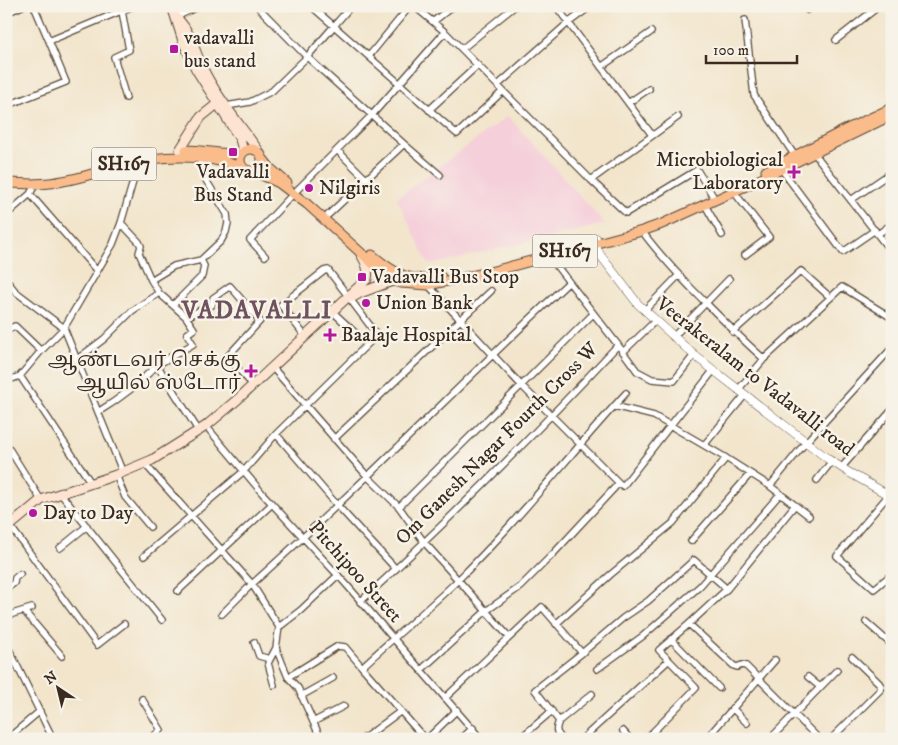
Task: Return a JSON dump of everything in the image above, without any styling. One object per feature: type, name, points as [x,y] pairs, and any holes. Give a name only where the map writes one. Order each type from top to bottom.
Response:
[{"type":"main road","points":[[172,6],[183,41],[196,70],[240,139],[242,167],[253,171],[259,168],[261,155],[204,72],[186,28],[176,17]]},
{"type":"main road","points":[[180,153],[201,117],[216,104]]},
{"type":"main road","name":"SH167","points":[[597,240],[652,222],[713,196],[847,129],[891,115]]},
{"type":"main road","name":"SH167","points":[[393,277],[434,278],[462,273],[642,231],[662,224],[782,170],[891,115]]},
{"type":"main road","points":[[242,152],[252,148],[261,155]]},
{"type":"main road","name":"SH167","points":[[6,183],[35,185],[65,181],[139,161],[199,150],[231,154],[242,152]]},
{"type":"main road","name":"SH167","points":[[6,177],[54,178],[128,158],[180,153],[215,159],[242,167]]},
{"type":"main road","name":"SH167","points":[[261,155],[295,192],[379,270]]},
{"type":"main road","name":"SH167","points":[[253,171],[295,192],[328,215],[393,277],[428,285],[490,272],[555,251]]},
{"type":"main road","points":[[360,251],[368,272],[366,279]]},
{"type":"main road","points":[[360,293],[377,280],[379,270],[372,255]]},
{"type":"main road","points":[[379,270],[393,277]]},
{"type":"main road","points":[[8,528],[41,500],[119,474],[144,463],[202,428],[272,367],[349,297],[366,279],[379,270]]},
{"type":"main road","points":[[349,297],[393,277]]},
{"type":"street","points":[[6,13],[22,6]]},
{"type":"street","points":[[6,88],[6,105],[66,82],[34,6]]},
{"type":"street","points":[[48,41],[133,6]]},
{"type":"street","points":[[176,17],[199,6]]},
{"type":"street","points":[[257,6],[307,57],[440,175]]},
{"type":"street","points":[[310,6],[457,134],[503,91]]},
{"type":"street","points":[[226,106],[250,102],[272,91],[307,57],[350,6]]},
{"type":"street","points":[[369,56],[410,6]]},
{"type":"street","points":[[414,6],[434,21],[463,48],[503,91],[626,213],[697,170],[713,196]]},
{"type":"street","points":[[434,21],[454,6]]},
{"type":"street","points":[[463,48],[514,6]]},
{"type":"street","points":[[556,6],[652,135]]},
{"type":"street","points":[[498,84],[568,23],[591,6]]},
{"type":"street","points":[[836,40],[879,6]]},
{"type":"street","points":[[122,11],[129,50],[114,57],[126,98]]},
{"type":"street","points":[[745,20],[754,95],[795,156]]},
{"type":"street","points":[[265,256],[250,240],[372,115],[445,32]]},
{"type":"street","points":[[601,67],[651,32]]},
{"type":"street","points":[[429,110],[478,65]]},
{"type":"street","points":[[628,103],[649,89]]},
{"type":"street","points":[[591,180],[678,117]]},
{"type":"street","points":[[328,215],[404,144]]},
{"type":"street","points":[[337,150],[366,179]]},
{"type":"street","points":[[814,153],[892,253]]},
{"type":"street","points":[[152,280],[174,266],[201,260],[221,241],[226,232],[227,214],[204,177],[199,157]]},
{"type":"street","points":[[6,381],[20,376],[64,328],[113,244],[139,161]]},
{"type":"street","points":[[782,170],[843,252],[892,224]]},
{"type":"street","points":[[851,200],[892,172]]},
{"type":"street","points":[[6,214],[30,194],[35,185]]},
{"type":"street","points":[[734,192],[769,238],[745,255]]},
{"type":"street","points":[[30,194],[97,271]]},
{"type":"street","points":[[705,205],[722,235]]},
{"type":"street","points":[[98,412],[121,398],[157,364],[193,344],[186,334],[194,329],[186,317],[160,292],[138,253],[139,242],[121,223]]},
{"type":"street","points":[[642,231],[651,244],[733,332],[764,359]]},
{"type":"street","name":"Veerakeralam to Vadavalli road","points":[[597,240],[597,249],[601,256],[654,321],[713,371],[806,442],[832,461],[890,494]]},
{"type":"street","name":"Om Ganesh Nagar Fourth Cross W","points":[[360,602],[396,570],[552,416],[618,345],[555,264],[555,251]]},
{"type":"street","points":[[173,305],[202,276],[204,266],[201,260]]},
{"type":"street","points":[[144,556],[244,471],[276,434],[377,335],[328,270],[324,271],[281,305],[304,336]]},
{"type":"street","points":[[733,332],[801,271],[830,297]]},
{"type":"street","points":[[644,311],[679,275]]},
{"type":"street","points":[[673,337],[729,279]]},
{"type":"street","points":[[6,280],[16,292],[64,328],[98,412],[125,497],[150,527]]},
{"type":"street","points":[[222,614],[252,584],[368,478],[492,354],[568,283]]},
{"type":"street","points":[[428,285],[459,321],[521,385],[624,486],[713,371]]},
{"type":"street","points":[[186,317],[212,305],[213,298],[230,286],[260,322],[227,357],[252,385]]},
{"type":"street","points":[[738,390],[764,359],[842,287],[892,318]]},
{"type":"street","points":[[334,440],[491,291]]},
{"type":"street","points":[[76,360],[104,340],[132,312],[160,292]]},
{"type":"street","points":[[334,309],[367,344]]},
{"type":"street","points":[[399,508],[593,314]]},
{"type":"street","points":[[624,352],[654,321]]},
{"type":"street","points":[[6,330],[14,326],[41,351]]},
{"type":"street","points":[[618,345],[637,372],[652,378],[674,381],[694,354]]},
{"type":"street","points":[[770,486],[806,442],[892,348]]},
{"type":"street","name":"Pitchipoo Street","points":[[157,364],[202,428],[244,471],[338,575],[482,739]]},
{"type":"street","points":[[272,367],[368,478],[399,508],[424,542],[509,637]]},
{"type":"street","points":[[20,376],[91,483]]},
{"type":"street","points":[[362,667],[458,580],[530,503],[580,443],[626,393]]},
{"type":"street","points":[[705,444],[745,395]]},
{"type":"street","points":[[614,406],[654,416],[705,444],[770,486],[809,516]]},
{"type":"street","points":[[842,467],[892,410]]},
{"type":"street","points":[[276,434],[396,570]]},
{"type":"street","points":[[6,444],[41,500]]},
{"type":"street","points":[[556,624],[610,575],[673,523],[726,458]]},
{"type":"street","points":[[817,480],[832,461]]},
{"type":"street","points":[[144,463],[252,584],[279,627],[276,648],[268,664],[274,685]]},
{"type":"street","points":[[691,541],[750,474]]},
{"type":"street","points":[[421,670],[486,611],[520,587],[619,483]]},
{"type":"street","points":[[60,493],[162,620]]},
{"type":"street","points":[[597,669],[643,636],[700,586],[780,494]]},
{"type":"street","points":[[890,494],[837,556],[874,589],[892,574]]},
{"type":"street","points":[[178,591],[272,504]]},
{"type":"street","points":[[646,739],[696,688],[659,650],[727,589],[795,505]]},
{"type":"street","points":[[60,548],[87,526]]},
{"type":"street","points":[[8,528],[97,645],[124,624]]},
{"type":"street","points":[[559,721],[535,690],[648,600],[694,560],[727,589]]},
{"type":"street","points":[[6,589],[14,583],[15,578],[20,574]]},
{"type":"street","points":[[279,627],[302,610],[338,575]]},
{"type":"street","points":[[446,698],[542,607],[582,652]]},
{"type":"street","points":[[6,616],[32,608]]},
{"type":"street","points":[[24,611],[62,656]]},
{"type":"street","points":[[866,622],[892,645]]},
{"type":"street","points":[[689,624],[734,666],[746,666],[819,739]]},
{"type":"street","points":[[671,640],[719,688]]},
{"type":"street","points":[[254,642],[259,656],[270,659]]},
{"type":"street","points":[[6,643],[53,739]]},
{"type":"street","points":[[288,677],[338,646],[345,647],[426,739],[457,710]]},
{"type":"street","points":[[276,648],[288,677],[298,688],[302,696],[320,737],[319,739]]},
{"type":"street","points":[[831,739],[880,690],[881,686],[879,683],[852,657]]},
{"type":"street","points":[[582,739],[669,660]]},
{"type":"street","points":[[706,739],[775,660]]},
{"type":"street","points":[[770,739],[837,670]]},
{"type":"street","points":[[808,677],[820,687]]},
{"type":"street","points":[[302,696],[333,678]]},
{"type":"street","points":[[562,739],[556,732],[559,721],[592,694]]},
{"type":"street","points":[[142,699],[161,730],[150,739]]},
{"type":"street","points":[[313,722],[344,706]]},
{"type":"street","points":[[732,708],[747,723]]},
{"type":"street","points":[[7,739],[40,711]]},
{"type":"street","points":[[363,739],[400,711]]},
{"type":"street","points":[[519,739],[552,712]]},
{"type":"street","points":[[461,739],[473,728]]},
{"type":"street","points":[[623,731],[630,739]]},
{"type":"shaded area","points":[[508,116],[605,224],[429,265],[397,198]]},
{"type":"place","name":"vadavalli bus stand","points":[[174,49]]},
{"type":"place","name":"Vadavalli Bus Stand","points":[[233,152]]},
{"type":"place","name":"Microbiological Laboratory","points":[[794,172]]},
{"type":"place","name":"Nilgiris","points":[[309,188]]},
{"type":"place","name":"Vadavalli Bus Stop","points":[[362,277]]},
{"type":"place","name":"Union Bank","points":[[366,303]]},
{"type":"place","name":"Baalaje Hospital","points":[[330,335]]},
{"type":"place","name":"ஆண்டவர் செக்கு ஆயில் ஸ்டோர்","points":[[251,371]]},
{"type":"place","name":"Day to Day","points":[[33,513]]},
{"type":"district","name":"VADAVALLI","points":[[257,310]]}]
